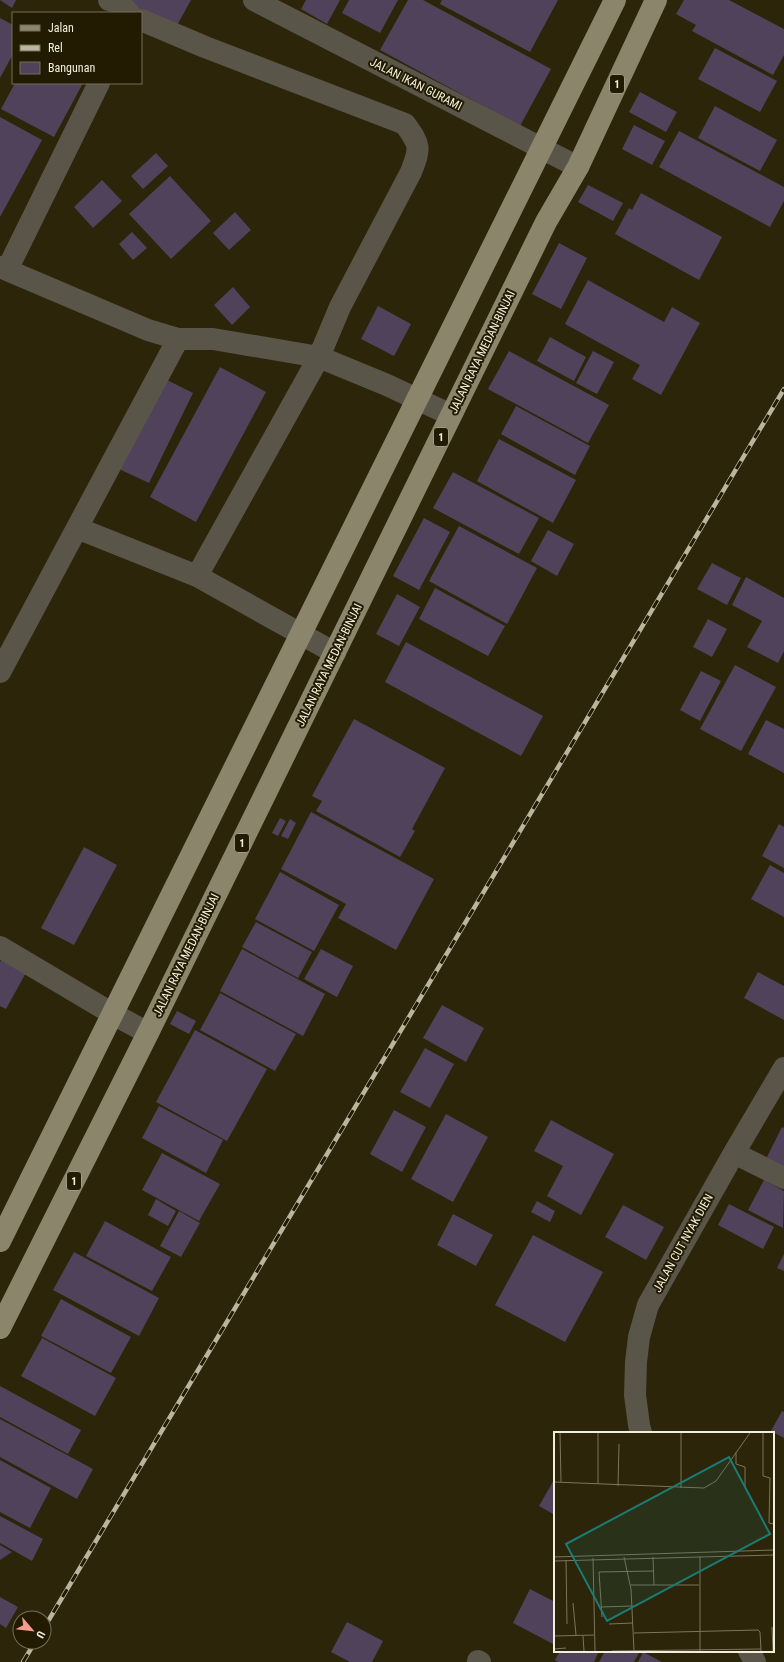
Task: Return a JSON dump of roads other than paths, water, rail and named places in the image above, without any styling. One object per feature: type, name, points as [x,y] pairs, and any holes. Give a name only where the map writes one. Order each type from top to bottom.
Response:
[{"type":"main road","points":[[0,1241],[615,0]]},
{"type":"main road","name":"JALAN RAYA MEDAN-BINJAI","points":[[0,1328],[148,1033],[546,222],[578,167],[656,0]]},
{"type":"street","points":[[109,0],[119,3],[128,12]]},
{"type":"street","name":"JALAN IKAN GURAMI","points":[[254,0],[578,167]]},
{"type":"street","points":[[142,20],[205,47],[405,124],[417,140],[418,156],[411,172],[340,307],[319,358],[197,576]]},
{"type":"street","points":[[98,84],[3,268],[148,330],[178,339],[214,339],[319,358],[417,399],[451,415]]},
{"type":"street","points":[[0,672],[178,339]]},
{"type":"street","points":[[77,528],[197,576],[335,653]]},
{"type":"street","points":[[0,947],[148,1033]]},
{"type":"street","name":"JALAN CUT NYAK DIEN","points":[[641,1432],[635,1395],[636,1362],[639,1337],[648,1305],[784,1068]]},
{"type":"street","points":[[734,1153],[784,1178]]},
{"type":"street","points":[[750,1652],[755,1662]]},
{"type":"railway","points":[[52,1615],[784,389]]},
{"type":"railway","points":[[23,1662],[30,1650]]}]
